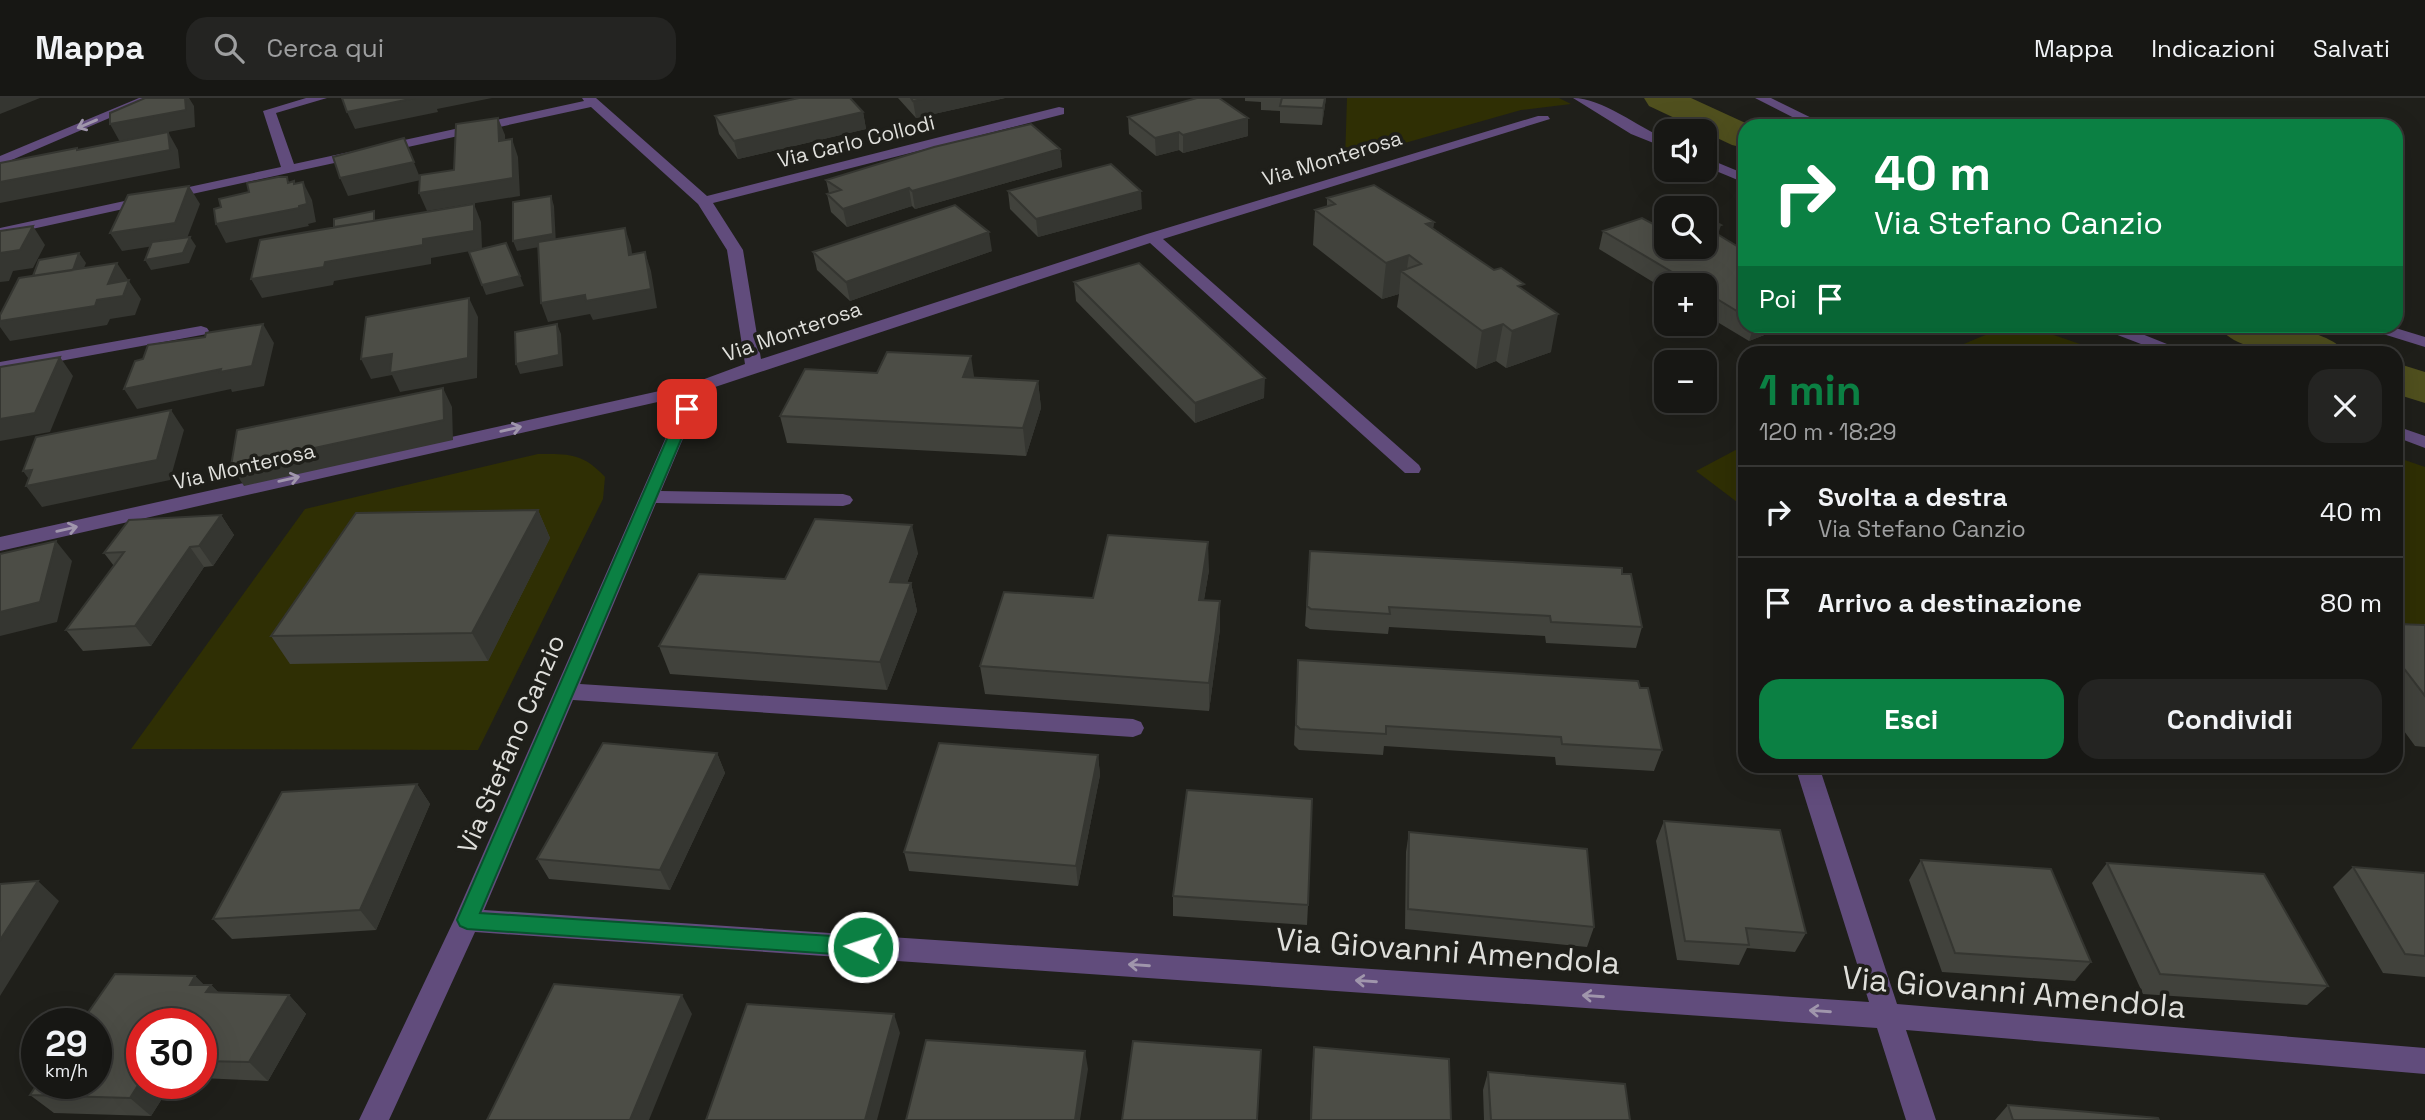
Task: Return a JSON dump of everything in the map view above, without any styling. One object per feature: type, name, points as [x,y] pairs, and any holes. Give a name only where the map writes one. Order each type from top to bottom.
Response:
[{"type":"street","points":[[0,161],[150,98]]},
{"type":"street","points":[[289,170],[269,111],[321,98]]},
{"type":"street","points":[[1580,98],[1654,139]]},
{"type":"street","points":[[1761,98],[1806,119]]},
{"type":"street","points":[[0,232],[591,101],[704,201],[735,250],[754,366]]},
{"type":"street","name":"Via Carlo Collodi","points":[[704,201],[1059,111]]},
{"type":"street","name":"Via Monterosa","points":[[0,544],[696,388],[754,366],[1152,237],[1543,119]]},
{"type":"street","points":[[1717,167],[1738,176]]},
{"type":"street","points":[[1152,237],[1412,469]]},
{"type":"street","points":[[0,367],[201,331]]},
{"type":"street","points":[[2127,333],[2162,346]]},
{"type":"street","points":[[2396,333],[2425,342]]},
{"type":"street","name":"Via Stefano Canzio","points":[[374,1120],[467,920],[696,388]]},
{"type":"street","points":[[2403,434],[2425,442]]},
{"type":"street","points":[[648,496],[843,500]]},
{"type":"street","points":[[564,691],[1133,728]]},
{"type":"street","points":[[1809,773],[1921,1120]]},
{"type":"street","name":"Via Giovanni Amendola","points":[[467,920],[1888,1016],[2425,1061]]},
{"type":"shaded area","points":[[1347,98],[1559,98],[1571,104],[1521,110],[1345,160]]},
{"type":"shaded area","points":[[1990,333],[2048,333],[2086,346],[1959,346]]},
{"type":"shaded area","points":[[1738,449],[1738,503],[1696,471]]},
{"type":"shaded area","points":[[538,454],[575,456],[590,463],[605,477],[603,499],[478,750],[131,749],[305,509]]},
{"type":"shaded area","points":[[2403,459],[2425,467],[2425,625],[2403,623]]},
{"type":"building","points":[[145,98],[185,98],[186,110],[110,124],[110,113]]},
{"type":"building","points":[[342,98],[415,98],[347,112]]},
{"type":"building","points":[[799,98],[850,98],[863,112],[734,141],[715,116]]},
{"type":"building","points":[[1197,98],[1219,98],[1248,118],[1183,135],[1179,132],[1155,138],[1128,117]]},
{"type":"building","points":[[1282,98],[1325,98],[1323,108],[1280,106]]},
{"type":"building","points":[[498,118],[499,141],[512,139],[513,178],[419,193],[420,175],[454,170],[456,124]]},
{"type":"building","points":[[1031,124],[1060,149],[912,191],[909,188],[843,209],[827,194],[841,190],[826,180],[934,147]]},
{"type":"building","points":[[168,132],[170,150],[0,182],[0,163]]},
{"type":"building","points":[[404,138],[414,162],[340,178],[333,157]]},
{"type":"building","points":[[1111,164],[1141,191],[1036,219],[1008,191]]},
{"type":"building","points":[[287,177],[288,183],[303,182],[307,204],[299,208],[216,224],[214,209],[221,207],[219,199],[249,192],[247,183]]},
{"type":"building","points":[[1374,185],[1434,222],[1426,224],[1494,270],[1501,268],[1524,284],[1518,286],[1558,314],[1512,331],[1503,324],[1482,331],[1401,271],[1421,264],[1409,255],[1386,263],[1315,210],[1335,204],[1327,198]]},
{"type":"building","points":[[189,186],[175,223],[110,233],[128,195]]},
{"type":"building","points":[[551,196],[553,234],[513,241],[513,202]]},
{"type":"building","points":[[474,204],[474,231],[423,239],[423,245],[325,262],[324,267],[251,279],[260,240]]},
{"type":"building","points":[[955,205],[989,232],[846,282],[813,252]]},
{"type":"building","points":[[374,211],[374,221],[334,227],[334,219]]},
{"type":"building","points":[[1642,218],[1653,224],[1654,259],[1717,259],[1717,234],[1738,247],[1738,312],[1717,299],[1717,273],[1674,273],[1603,231]]},
{"type":"building","points":[[33,226],[20,250],[0,253],[0,231]]},
{"type":"building","points":[[625,228],[629,255],[645,252],[651,289],[586,301],[585,295],[541,303],[538,242]]},
{"type":"building","points":[[190,237],[183,253],[145,260],[152,242]]},
{"type":"building","points":[[506,243],[520,276],[482,285],[469,252]]},
{"type":"building","points":[[79,253],[73,270],[33,276],[39,260]]},
{"type":"building","points":[[117,263],[108,284],[129,280],[123,296],[97,300],[95,306],[0,321],[0,315],[19,278]]},
{"type":"building","points":[[1139,263],[1265,378],[1195,403],[1074,282]]},
{"type":"building","points":[[469,298],[468,358],[390,373],[392,354],[361,359],[366,317]]},
{"type":"building","points":[[263,324],[252,366],[220,372],[221,369],[124,389],[135,361],[143,359],[148,345],[205,337],[206,333]]},
{"type":"building","points":[[557,324],[559,355],[516,364],[515,332]]},
{"type":"building","points":[[887,352],[971,356],[963,377],[1038,381],[1023,428],[780,416],[805,369],[877,373]]},
{"type":"building","points":[[60,357],[35,413],[0,419],[0,367]]},
{"type":"building","points":[[443,388],[444,420],[231,466],[237,430]]},
{"type":"building","points":[[171,410],[157,460],[26,486],[32,470],[23,471],[36,437]]},
{"type":"building","points":[[538,510],[472,633],[271,636],[356,513]]},
{"type":"building","points":[[221,515],[199,546],[190,547],[135,626],[66,630],[124,552],[104,553],[129,520]]},
{"type":"building","points":[[815,519],[912,525],[890,582],[911,583],[880,662],[659,646],[699,574],[785,579]]},
{"type":"building","points":[[1108,535],[1208,542],[1199,600],[1220,601],[1209,683],[980,666],[1004,592],[1093,598]]},
{"type":"building","points":[[56,541],[40,602],[0,612],[0,554]]},
{"type":"building","points":[[1310,551],[1622,568],[1622,574],[1631,574],[1642,627],[1551,622],[1550,616],[1389,607],[1390,614],[1311,609],[1307,606]]},
{"type":"building","points":[[2403,624],[2425,625],[2425,696],[2403,667]]},
{"type":"building","points":[[1298,660],[1638,681],[1640,688],[1648,688],[1662,750],[1562,744],[1561,737],[1386,726],[1386,734],[1300,729],[1296,725]]},
{"type":"building","points":[[603,743],[717,753],[660,870],[537,859]]},
{"type":"building","points":[[939,743],[1098,755],[1076,866],[904,852]]},
{"type":"building","points":[[417,784],[360,910],[213,919],[282,792]]},
{"type":"building","points":[[1187,790],[1312,799],[1308,905],[1173,896]]},
{"type":"building","points":[[1664,821],[1780,830],[1806,933],[1746,928],[1749,945],[1685,941]]},
{"type":"building","points":[[1409,832],[1587,849],[1594,927],[1408,909]]},
{"type":"building","points":[[1921,860],[2051,869],[2091,962],[1955,953]]},
{"type":"building","points":[[2107,863],[2264,874],[2328,986],[2160,974]]},
{"type":"building","points":[[2353,867],[2425,873],[2425,956],[2405,954]]},
{"type":"building","points":[[38,881],[0,940],[0,884]]},
{"type":"building","points":[[115,974],[195,976],[190,985],[211,985],[206,992],[289,995],[249,1062],[217,1061],[217,1008],[126,1008],[126,1098],[112,1097],[112,1008],[91,1008]]},
{"type":"building","points":[[554,984],[682,995],[630,1120],[487,1120]]},
{"type":"building","points":[[747,1004],[894,1014],[865,1120],[706,1120]]},
{"type":"building","points":[[926,1040],[1085,1051],[1075,1120],[906,1120]]},
{"type":"building","points":[[1133,1041],[1261,1050],[1257,1120],[1122,1120]]},
{"type":"building","points":[[1314,1047],[1449,1059],[1451,1120],[1311,1120]]},
{"type":"building","points":[[1488,1072],[1625,1084],[1630,1120],[1491,1120]]},
{"type":"building","points":[[2008,1105],[2158,1118],[2159,1120],[2013,1120]]},
{"type":"waterway","points":[[1662,98],[1738,134]]},
{"type":"waterway","points":[[2262,333],[2300,346]]},
{"type":"waterway","points":[[2403,380],[2425,388]]},
{"type":"route","points":[[687,409],[467,920],[863,947]]}]
